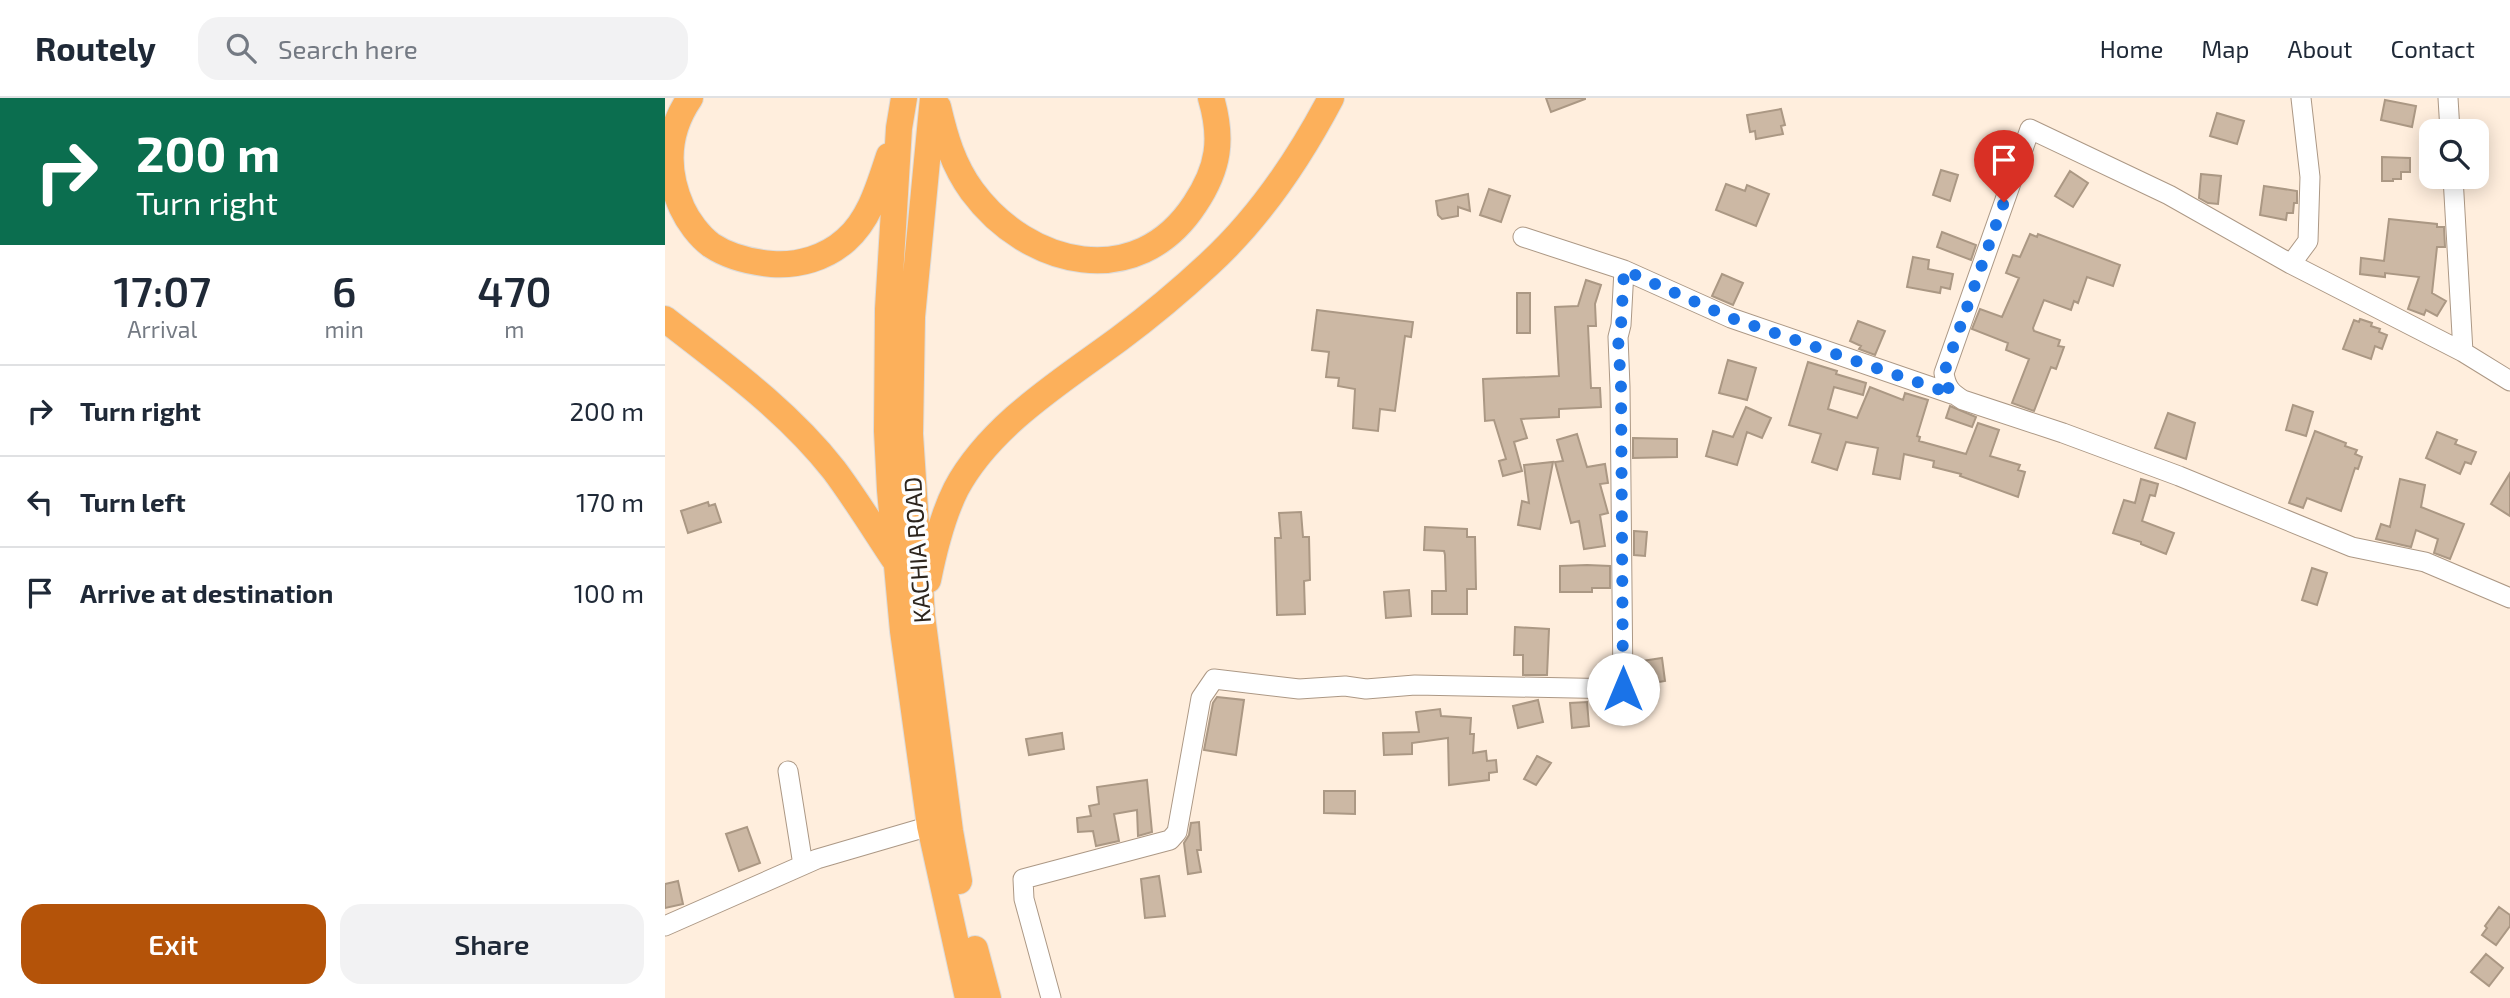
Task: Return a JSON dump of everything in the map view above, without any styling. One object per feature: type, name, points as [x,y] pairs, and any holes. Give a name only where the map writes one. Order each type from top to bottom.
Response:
[{"type":"highway","points":[[690,98],[680,111],[672,131],[668,155],[670,177],[688,222],[710,244],[736,258],[784,265],[805,262],[827,253],[846,241],[863,221],[875,196],[899,128],[904,98]]},
{"type":"highway","points":[[934,98],[945,140],[956,166],[972,191],[991,212],[1011,231],[1035,246],[1062,256],[1090,260],[1121,258],[1147,250],[1187,217],[1213,171],[1219,143],[1211,98]]},
{"type":"highway","name":"KACHIA ROAD","points":[[934,98],[912,317],[910,434],[916,626],[930,826],[968,998]]},
{"type":"highway","points":[[916,626],[935,548],[956,490],[974,462],[1011,422],[1054,386],[1156,311],[1211,263],[1284,176],[1331,98]]},
{"type":"highway","name":"KACHIA ROAD","points":[[899,128],[887,354],[890,491],[895,561],[916,626],[964,905],[988,998]]},
{"type":"highway","points":[[665,319],[746,382],[791,423],[833,468],[895,561]]},
{"type":"street","points":[[2291,264],[2308,241],[2310,177],[2301,98]]},
{"type":"street","points":[[2448,98],[2449,119]]},
{"type":"street","points":[[1952,394],[1945,382],[1944,373],[2030,129],[2169,195],[2291,264],[2463,352],[2510,381]]},
{"type":"street","points":[[2453,189],[2463,352]]},
{"type":"street","points":[[1523,237],[1624,270],[1731,318],[2179,476],[2352,547],[2425,562],[2510,598]]},
{"type":"street","points":[[1051,998],[1024,899],[1023,879],[1170,840],[1177,832],[1201,698],[1214,679],[1299,689],[1345,686],[1366,689],[1415,685],[1623,689],[1621,387],[1618,337],[1624,270]]},
{"type":"street","points":[[788,771],[803,866]]},
{"type":"street","points":[[665,926],[803,866],[930,826]]},
{"type":"building","points":[[1546,98],[1585,98],[1585,99],[1551,112]]},
{"type":"building","points":[[2385,100],[2416,106],[2412,127],[2381,120]]},
{"type":"building","points":[[1781,109],[1785,125],[1781,126],[1783,134],[1756,139],[1755,131],[1750,132],[1747,115]]},
{"type":"building","points":[[2217,113],[2244,121],[2237,144],[2210,136]]},
{"type":"building","points":[[2382,157],[2410,158],[2410,172],[2401,172],[2401,179],[2382,181]]},
{"type":"building","points":[[1941,170],[1958,175],[1950,201],[1933,195]]},
{"type":"building","points":[[2070,171],[2088,183],[2073,207],[2055,196]]},
{"type":"building","points":[[2201,174],[2221,176],[2218,204],[2199,198]]},
{"type":"building","points":[[1726,184],[1745,191],[1747,185],[1769,194],[1756,226],[1716,210]]},
{"type":"building","points":[[2264,186],[2297,191],[2297,203],[2294,203],[2293,213],[2287,213],[2286,220],[2260,215]]},
{"type":"building","points":[[1489,189],[1510,196],[1501,222],[1480,215]]},
{"type":"building","points":[[1468,194],[1470,211],[1458,207],[1458,216],[1442,219],[1438,215],[1436,201]]},
{"type":"building","points":[[2389,219],[2444,227],[2445,247],[2437,247],[2432,293],[2446,301],[2437,316],[2426,310],[2424,315],[2408,309],[2419,277],[2385,273],[2385,277],[2360,274],[2361,258],[2384,261]]},
{"type":"building","points":[[1942,232],[1976,245],[1971,260],[1937,247]]},
{"type":"building","points":[[2030,234],[2037,237],[2038,234],[2120,265],[2113,286],[2087,277],[2078,303],[2074,301],[2071,310],[2044,300],[2034,331],[2060,340],[2058,346],[2064,347],[2056,369],[2051,367],[2034,411],[2012,403],[2029,359],[2006,350],[2008,343],[1972,329],[1980,309],[2002,317],[2019,278],[2006,273],[2013,255],[2020,257]]},
{"type":"building","points":[[1913,257],[1929,260],[1928,269],[1953,274],[1950,289],[1941,287],[1940,293],[1907,287]]},
{"type":"building","points":[[1722,274],[1743,283],[1733,305],[1712,296]]},
{"type":"building","points":[[1586,280],[1601,285],[1595,304],[1596,326],[1588,326],[1591,388],[1600,388],[1601,407],[1559,409],[1559,417],[1521,419],[1527,438],[1514,442],[1522,471],[1503,476],[1499,461],[1506,459],[1494,420],[1485,421],[1483,379],[1559,376],[1555,307],[1578,306]]},
{"type":"building","points":[[1517,293],[1530,293],[1530,333],[1517,333]]},
{"type":"building","points":[[1317,310],[1413,322],[1411,337],[1405,336],[1395,411],[1380,409],[1378,431],[1353,428],[1355,389],[1338,386],[1339,378],[1326,377],[1329,352],[1312,350]]},
{"type":"building","points":[[2360,319],[2372,323],[2371,326],[2387,335],[2382,349],[2375,346],[2371,359],[2343,349],[2354,320],[2359,322]]},
{"type":"building","points":[[1858,321],[1885,331],[1875,355],[1859,349],[1861,346],[1850,341]]},
{"type":"building","points":[[1728,360],[1756,368],[1747,400],[1719,393]]},
{"type":"building","points":[[1808,362],[1866,383],[1863,395],[1834,387],[1828,409],[1857,418],[1870,387],[1903,400],[1905,393],[1928,400],[1917,436],[1920,437],[1919,441],[1966,454],[1978,423],[1999,430],[1990,456],[2020,465],[2018,470],[2025,472],[2018,497],[1960,476],[1961,474],[1933,467],[1934,461],[1904,454],[1900,479],[1873,474],[1878,448],[1846,442],[1837,470],[1812,462],[1821,434],[1789,425]]},
{"type":"building","points":[[2293,405],[2313,412],[2306,436],[2286,430]]},
{"type":"building","points":[[1950,406],[1976,417],[1972,427],[1946,418]]},
{"type":"building","points":[[1746,407],[1771,418],[1762,438],[1747,432],[1737,465],[1706,456],[1713,431],[1733,437]]},
{"type":"building","points":[[2168,413],[2195,423],[2186,459],[2155,448]]},
{"type":"building","points":[[2315,431],[2346,443],[2345,446],[2357,450],[2355,454],[2362,457],[2358,469],[2355,468],[2341,511],[2307,498],[2303,508],[2289,503]]},
{"type":"building","points":[[2437,432],[2457,440],[2455,444],[2476,452],[2471,464],[2465,462],[2460,474],[2426,458]]},
{"type":"building","points":[[1577,434],[1587,467],[1605,464],[1608,483],[1600,484],[1608,513],[1600,515],[1605,546],[1584,549],[1579,521],[1571,523],[1555,462],[1563,461],[1557,440]]},
{"type":"building","points":[[1633,438],[1677,439],[1677,457],[1633,458]]},
{"type":"building","points":[[1553,462],[1540,529],[1518,525],[1522,501],[1529,503],[1524,465]]},
{"type":"building","points":[[2510,473],[2510,516],[2491,504]]},
{"type":"building","points":[[2141,479],[2158,484],[2155,496],[2150,495],[2142,521],[2174,533],[2166,554],[2113,533],[2124,500],[2135,503]]},
{"type":"building","points":[[2400,479],[2425,485],[2421,507],[2464,524],[2450,559],[2434,553],[2438,539],[2416,530],[2411,547],[2376,539],[2381,524],[2390,527]]},
{"type":"building","points":[[708,502],[709,506],[715,504],[721,522],[688,533],[681,511]]},
{"type":"building","points":[[1301,512],[1303,537],[1309,537],[1310,580],[1304,581],[1305,614],[1277,615],[1275,538],[1281,538],[1279,513]]},
{"type":"building","points":[[1425,527],[1467,529],[1467,537],[1475,537],[1476,589],[1467,589],[1467,614],[1432,614],[1432,591],[1446,591],[1445,555],[1444,551],[1424,550]]},
{"type":"building","points":[[1634,531],[1647,532],[1645,556],[1634,555]]},
{"type":"building","points":[[1560,566],[1610,566],[1610,588],[1592,588],[1592,592],[1560,592]]},
{"type":"building","points":[[2312,568],[2327,573],[2317,605],[2302,600]]},
{"type":"building","points":[[1409,590],[1411,616],[1386,618],[1384,592]]},
{"type":"building","points":[[1515,627],[1549,629],[1547,675],[1523,675],[1523,655],[1514,655]]},
{"type":"building","points":[[1662,658],[1665,681],[1635,686],[1635,662]]},
{"type":"building","points":[[1217,697],[1244,700],[1236,755],[1204,750],[1213,703]]},
{"type":"building","points":[[1538,700],[1543,722],[1518,728],[1513,706]]},
{"type":"building","points":[[1587,702],[1589,726],[1572,728],[1570,703]]},
{"type":"building","points":[[1440,709],[1441,716],[1471,718],[1473,753],[1486,751],[1487,761],[1496,760],[1497,772],[1489,773],[1489,780],[1449,785],[1448,738],[1412,743],[1412,754],[1384,755],[1383,733],[1419,732],[1416,712]]},
{"type":"building","points":[[1062,733],[1064,749],[1029,755],[1026,739]]},
{"type":"building","points":[[1537,756],[1551,763],[1536,785],[1524,779]]},
{"type":"building","points":[[1147,780],[1152,832],[1138,836],[1137,810],[1114,814],[1119,841],[1096,846],[1093,831],[1078,832],[1077,818],[1091,816],[1089,806],[1099,804],[1097,787]]},
{"type":"building","points":[[1324,791],[1355,791],[1355,814],[1324,813]]},
{"type":"building","points":[[1199,822],[1201,850],[1197,850],[1201,872],[1188,874],[1184,843],[1191,823]]},
{"type":"building","points":[[747,827],[760,863],[739,871],[726,834]]},
{"type":"building","points":[[1159,876],[1165,916],[1145,918],[1141,879]]},
{"type":"building","points":[[678,881],[683,904],[665,908],[665,884]]},
{"type":"building","points":[[2499,907],[2510,915],[2510,926],[2496,945],[2482,935],[2487,928],[2485,926]]},
{"type":"building","points":[[2486,954],[2503,968],[2489,986],[2471,972]]},
{"type":"route","points":[[1623,689],[1621,387],[1618,337],[1624,270],[1731,318],[1952,394],[1945,382],[1944,373],[2004,202]]}]
